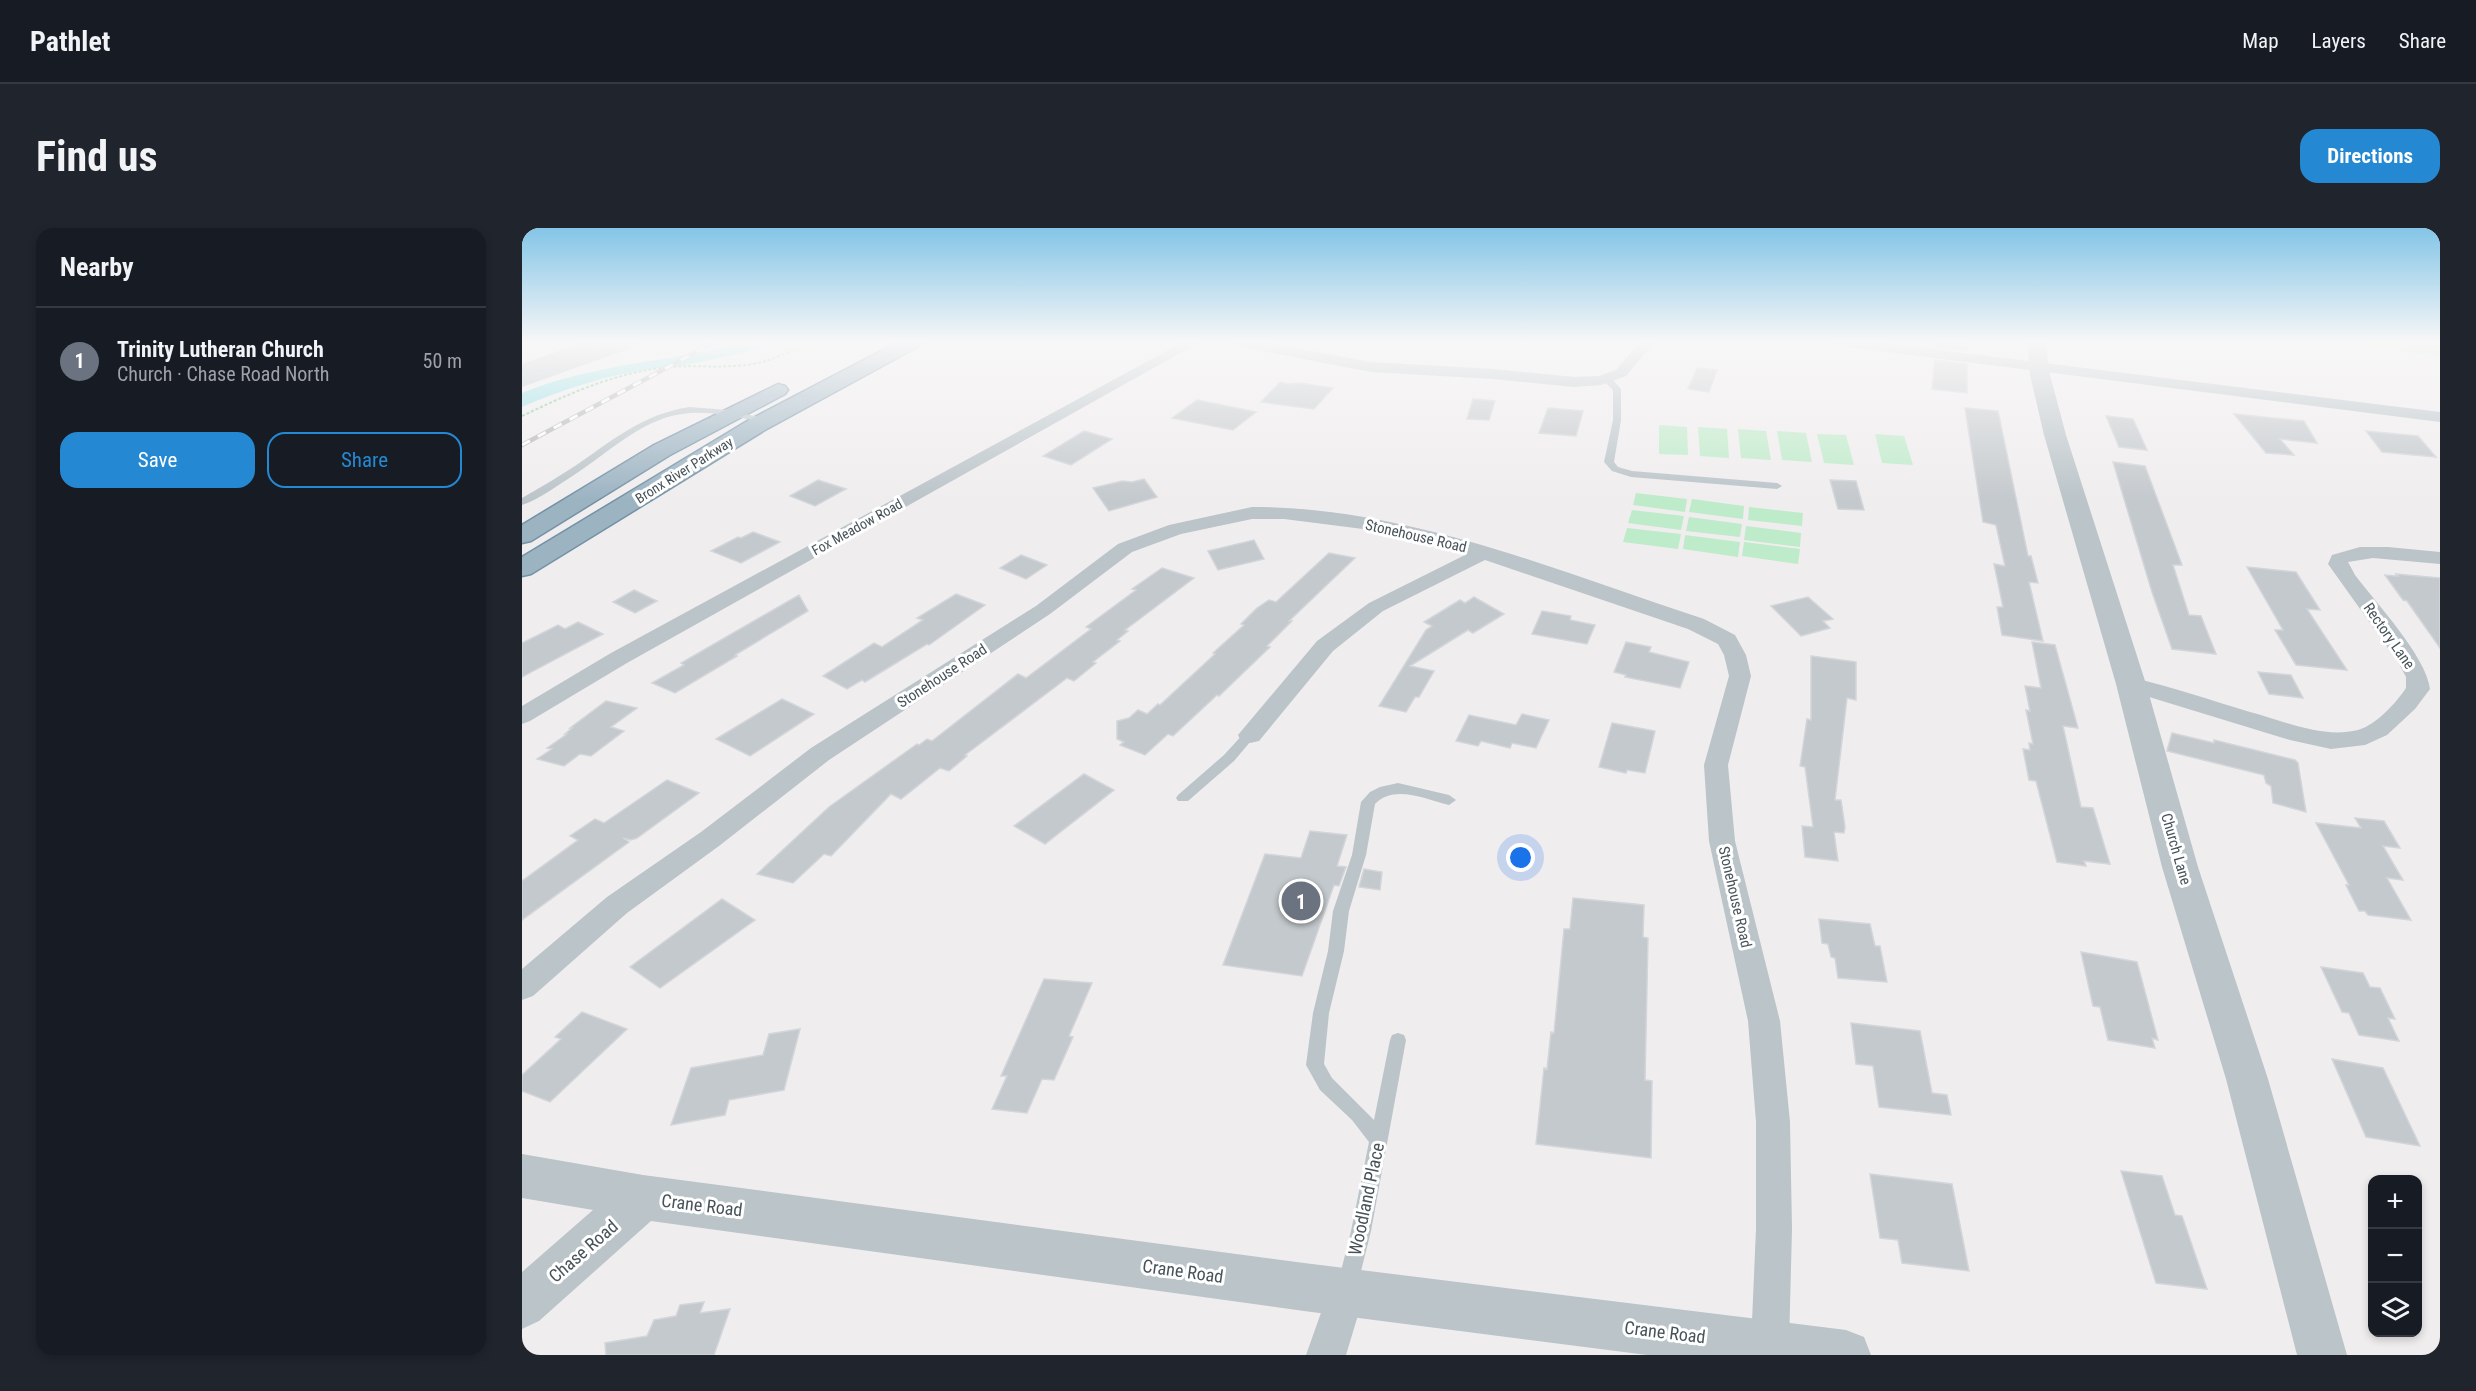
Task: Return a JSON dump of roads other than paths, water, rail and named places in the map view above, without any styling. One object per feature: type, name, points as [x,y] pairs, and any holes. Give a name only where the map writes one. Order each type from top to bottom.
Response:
[{"type":"highway","name":"Bronx River Parkway","points":[[522,536],[662,450],[769,395]]},
{"type":"highway","name":"Bronx River Parkway","points":[[529,565],[767,420],[814,395]]},
{"type":"street","name":"Fox Meadow Road","points":[[522,716],[619,658],[1097,395]]},
{"type":"street","name":"Church Lane","points":[[2045,395],[2055,435],[2131,684],[2180,867],[2247,1078],[2322,1355]]},
{"type":"street","points":[[2297,395],[2440,417]]},
{"type":"street","name":"Stonehouse Road","points":[[522,987],[617,905],[710,839],[820,754],[1043,610],[1132,545],[1176,529],[1252,513],[1284,513],[1363,523],[1448,541],[1696,624],[1727,640],[1735,655],[1740,676],[1716,765],[1722,841],[1764,1021],[1773,1122],[1774,1229],[1770,1345]]},
{"type":"street","points":[[1250,735],[1325,646],[1376,607],[1484,553]]},
{"type":"street","name":"Rectory Lane","points":[[2131,684],[2299,734],[2331,741],[2366,737],[2379,729],[2407,704],[2418,689],[2417,677],[2409,661],[2347,578],[2338,564],[2338,559],[2364,554],[2440,558]]},
{"type":"street","name":"Crane Road","points":[[522,1176],[643,1197],[1346,1292],[1846,1355]]},
{"type":"street","name":"Chase Road","points":[[522,1304],[643,1197]]},
{"type":"street","name":"Woodland Place","points":[[1326,1355],[1346,1292]]},
{"type":"lane","points":[[1617,395],[1617,420],[1609,462],[1615,470],[1631,474],[1777,486]]},
{"type":"lane","points":[[522,502],[581,466],[631,429],[657,418],[688,410],[708,410],[767,420]]},
{"type":"lane","points":[[1183,798],[1229,758],[1250,735]]},
{"type":"lane","points":[[1379,1140],[1358,1114],[1326,1084],[1315,1065],[1321,1013],[1336,951],[1341,910],[1359,855],[1368,802],[1375,795],[1398,788],[1449,800]]},
{"type":"lane","name":"Woodland Place","points":[[1346,1292],[1398,1040]]},
{"type":"water","points":[[522,395],[552,395],[522,407]]},
{"type":"railway","points":[[522,445],[616,395]]},
{"type":"place","name":"Trinity Lutheran Church","points":[[1301,901]]}]
